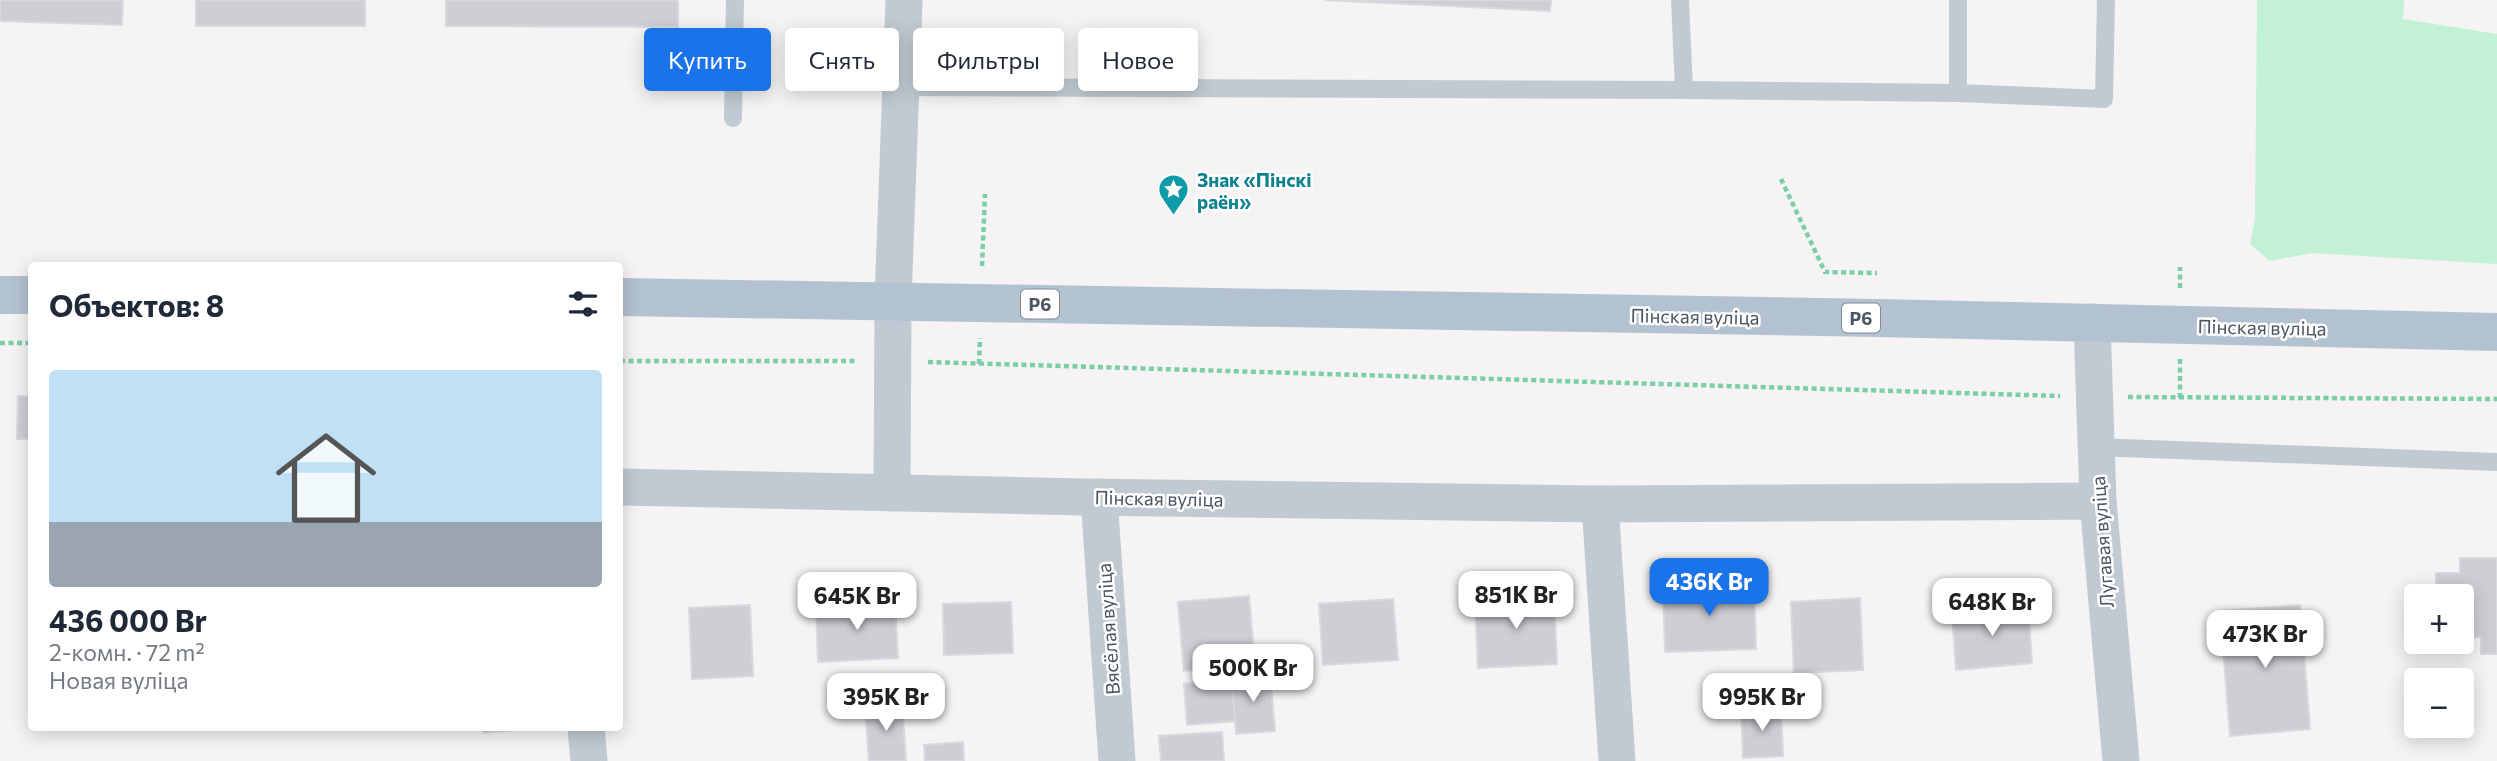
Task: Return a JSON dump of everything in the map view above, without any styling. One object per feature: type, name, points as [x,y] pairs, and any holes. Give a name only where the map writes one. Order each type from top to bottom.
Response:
[{"type":"main road","points":[[0,295],[28,295]]},
{"type":"main road","name":"Пінская вуліца","points":[[623,297],[2497,332]]},
{"type":"street","points":[[892,493],[893,301],[904,0]]},
{"type":"street","name":"Лугавая вуліца","points":[[2092,323],[2098,501],[2121,761]]},
{"type":"street","name":"Пінская вуліца","points":[[623,487],[1600,504],[2098,501]]},
{"type":"street","name":"Вясёлая вуліца","points":[[1099,497],[1116,761]]},
{"type":"street","points":[[1600,504],[1617,761]]},
{"type":"street","points":[[586,731],[589,761]]},
{"type":"lane","points":[[733,118],[735,0]]},
{"type":"lane","points":[[1680,0],[1684,90]]},
{"type":"lane","points":[[1958,0],[1958,93]]},
{"type":"lane","points":[[901,87],[1684,90],[1958,93],[2104,99],[2106,0]]},
{"type":"lane","points":[[2096,447],[2497,462]]},
{"type":"path","points":[[1781,179],[1825,272],[1877,272]]},
{"type":"path","points":[[0,343],[28,343]]},
{"type":"path","points":[[623,361],[893,361],[2094,397],[2497,399]]},
{"type":"green space","points":[[2257,0],[2404,0],[2403,19],[2497,34],[2497,264],[2312,253],[2270,261],[2250,244],[2255,219]]},
{"type":"building","points":[[0,0],[123,0],[122,25],[0,21]]},
{"type":"building","points":[[196,0],[365,0],[365,26],[196,26]]},
{"type":"building","points":[[446,0],[678,0],[678,27],[446,26]]},
{"type":"building","points":[[1325,0],[1551,0],[1550,11]]},
{"type":"building","points":[[18,396],[28,397],[28,439],[17,439]]},
{"type":"building","points":[[2460,558],[2497,558],[2497,654],[2481,654],[2481,637],[2474,637],[2474,584],[2436,584],[2436,573],[2460,573]]},
{"type":"building","points":[[1754,584],[1756,649],[1665,652],[1663,586]]},
{"type":"building","points":[[1554,594],[1557,664],[1478,668],[1475,598]]},
{"type":"building","points":[[1249,596],[1255,665],[1184,671],[1178,602]]},
{"type":"building","points":[[1860,598],[1863,670],[1794,673],[1791,602]]},
{"type":"building","points":[[1393,599],[1398,660],[1323,665],[1319,604]]},
{"type":"building","points":[[895,602],[898,658],[818,662],[816,606]]},
{"type":"building","points":[[1011,602],[1013,653],[944,655],[943,604]]},
{"type":"building","points":[[750,605],[753,676],[692,679],[689,608]]},
{"type":"building","points":[[2300,605],[2310,729],[2230,736],[2220,611]]},
{"type":"building","points":[[2028,606],[2032,663],[1956,670],[1952,613]]},
{"type":"building","points":[[1270,674],[1275,731],[1236,734],[1232,678]]},
{"type":"building","points":[[1232,680],[1235,721],[1187,725],[1184,684]]},
{"type":"building","points":[[902,704],[906,761],[869,761],[865,707]]},
{"type":"building","points":[[1781,708],[1783,756],[1743,758],[1741,710]]},
{"type":"building","points":[[1222,732],[1224,761],[1161,761],[1159,736]]},
{"type":"building","points":[[963,742],[964,761],[925,761],[924,745]]},
{"type":"place","name":"Знак «Пінскі раён»","points":[[1174,217]]}]
